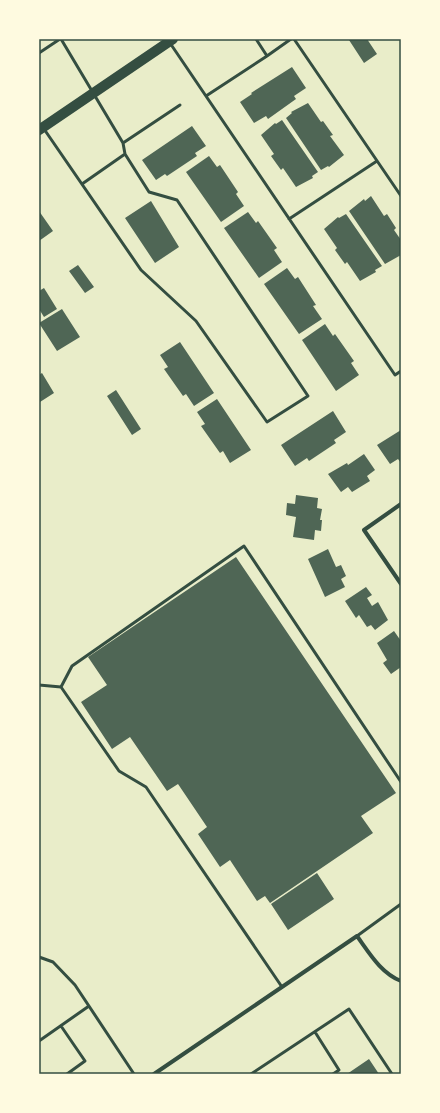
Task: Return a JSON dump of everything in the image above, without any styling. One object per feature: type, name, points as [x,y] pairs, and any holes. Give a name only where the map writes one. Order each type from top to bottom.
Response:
[{"type":"main road","points":[[41,129],[171,40]]},
{"type":"street","points":[[401,504],[364,530],[401,584]]},
{"type":"street","points":[[154,1074],[357,936],[375,961],[390,976],[401,981]]},
{"type":"lane","points":[[39,53],[60,39],[123,143],[125,154],[149,192],[177,200],[308,396],[267,422],[196,321],[141,270],[82,184],[41,129]]},
{"type":"lane","points":[[256,39],[267,56]]},
{"type":"lane","points":[[206,96],[291,39]]},
{"type":"lane","points":[[294,39],[401,196]]},
{"type":"lane","points":[[171,40],[206,96],[395,375],[401,371]]},
{"type":"lane","points":[[123,143],[180,105]]},
{"type":"lane","points":[[82,184],[125,154]]},
{"type":"lane","points":[[289,219],[377,161]]},
{"type":"lane","points":[[62,687],[72,666],[244,546],[401,782]]},
{"type":"lane","points":[[39,685],[62,687]]},
{"type":"lane","points":[[62,687],[119,771],[146,787],[282,987]]},
{"type":"lane","points":[[357,936],[401,904]]},
{"type":"lane","points":[[39,956],[53,962],[75,985],[134,1074]]},
{"type":"lane","points":[[39,1041],[89,1006]]},
{"type":"lane","points":[[251,1074],[349,1009],[392,1074]]},
{"type":"lane","points":[[61,1026],[85,1061],[67,1074]]},
{"type":"lane","points":[[315,1032],[339,1070],[333,1074]]},
{"type":"building","points":[[367,39],[377,54],[364,63],[349,40]]},
{"type":"building","points":[[292,67],[306,88],[294,96],[296,99],[268,119],[266,116],[254,123],[240,102],[252,94],[251,93]]},
{"type":"building","points":[[308,103],[321,122],[323,121],[333,135],[330,136],[344,155],[329,167],[328,166],[321,170],[286,118],[292,113],[291,112]]},
{"type":"building","points":[[282,120],[318,172],[312,176],[313,178],[296,187],[283,168],[281,170],[271,156],[274,154],[261,135],[275,123],[276,124]]},
{"type":"building","points":[[192,126],[206,146],[195,153],[197,156],[167,176],[165,174],[156,180],[142,160]]},
{"type":"building","points":[[209,156],[217,167],[220,165],[238,192],[236,194],[244,206],[221,222],[186,172]]},
{"type":"building","points":[[371,196],[384,216],[387,214],[396,228],[394,230],[401,240],[401,255],[385,264],[349,211],[364,199],[365,201]]},
{"type":"building","points":[[151,201],[179,247],[155,263],[125,218]]},
{"type":"building","points":[[39,211],[53,231],[39,241]]},
{"type":"building","points":[[248,212],[256,223],[258,221],[277,248],[274,250],[282,262],[259,278],[224,228]]},
{"type":"building","points":[[346,214],[382,266],[375,270],[376,272],[360,281],[347,262],[345,264],[335,250],[337,248],[324,229],[338,217],[339,218]]},
{"type":"building","points":[[78,265],[94,287],[85,293],[69,271]]},
{"type":"building","points":[[287,268],[295,279],[298,277],[316,305],[313,306],[322,319],[299,334],[264,284]]},
{"type":"building","points":[[44,288],[57,309],[44,317],[39,309],[39,291]]},
{"type":"building","points":[[62,309],[80,337],[57,351],[39,323]]},
{"type":"building","points":[[325,324],[333,336],[335,334],[354,361],[351,363],[359,375],[336,391],[302,340]]},
{"type":"building","points":[[180,342],[214,393],[194,406],[186,394],[183,396],[164,369],[168,367],[160,355]]},
{"type":"building","points":[[42,373],[54,393],[40,402],[39,375]]},
{"type":"building","points":[[116,390],[141,429],[132,435],[107,396]]},
{"type":"building","points":[[217,399],[251,450],[230,463],[223,451],[220,453],[201,426],[205,424],[197,412]]},
{"type":"building","points":[[333,411],[346,432],[334,440],[336,443],[309,461],[307,458],[295,466],[281,445]]},
{"type":"building","points":[[401,430],[401,463],[398,459],[390,464],[377,445]]},
{"type":"building","points":[[364,454],[375,470],[367,476],[370,481],[352,492],[348,487],[341,492],[328,474],[347,463],[348,465]]},
{"type":"building","points":[[296,495],[318,498],[317,508],[322,509],[320,520],[322,520],[321,531],[315,530],[314,540],[293,537],[296,517],[286,515],[287,503],[295,504]]},
{"type":"building","points":[[328,549],[336,567],[341,565],[346,576],[341,579],[345,587],[325,597],[308,559]]},
{"type":"building","points":[[236,557],[396,793],[361,816],[373,833],[270,903],[265,896],[257,901],[230,860],[220,867],[198,834],[207,827],[178,784],[167,791],[130,737],[112,749],[81,702],[107,685],[88,657]]},
{"type":"building","points":[[366,587],[372,595],[367,598],[372,606],[378,602],[388,620],[375,630],[371,625],[367,627],[359,615],[356,618],[345,601]]},
{"type":"building","points":[[394,631],[401,641],[401,667],[391,674],[383,663],[387,660],[377,643]]},
{"type":"building","points":[[317,873],[334,899],[288,930],[271,904]]},
{"type":"building","points":[[369,1059],[379,1074],[347,1074]]}]
